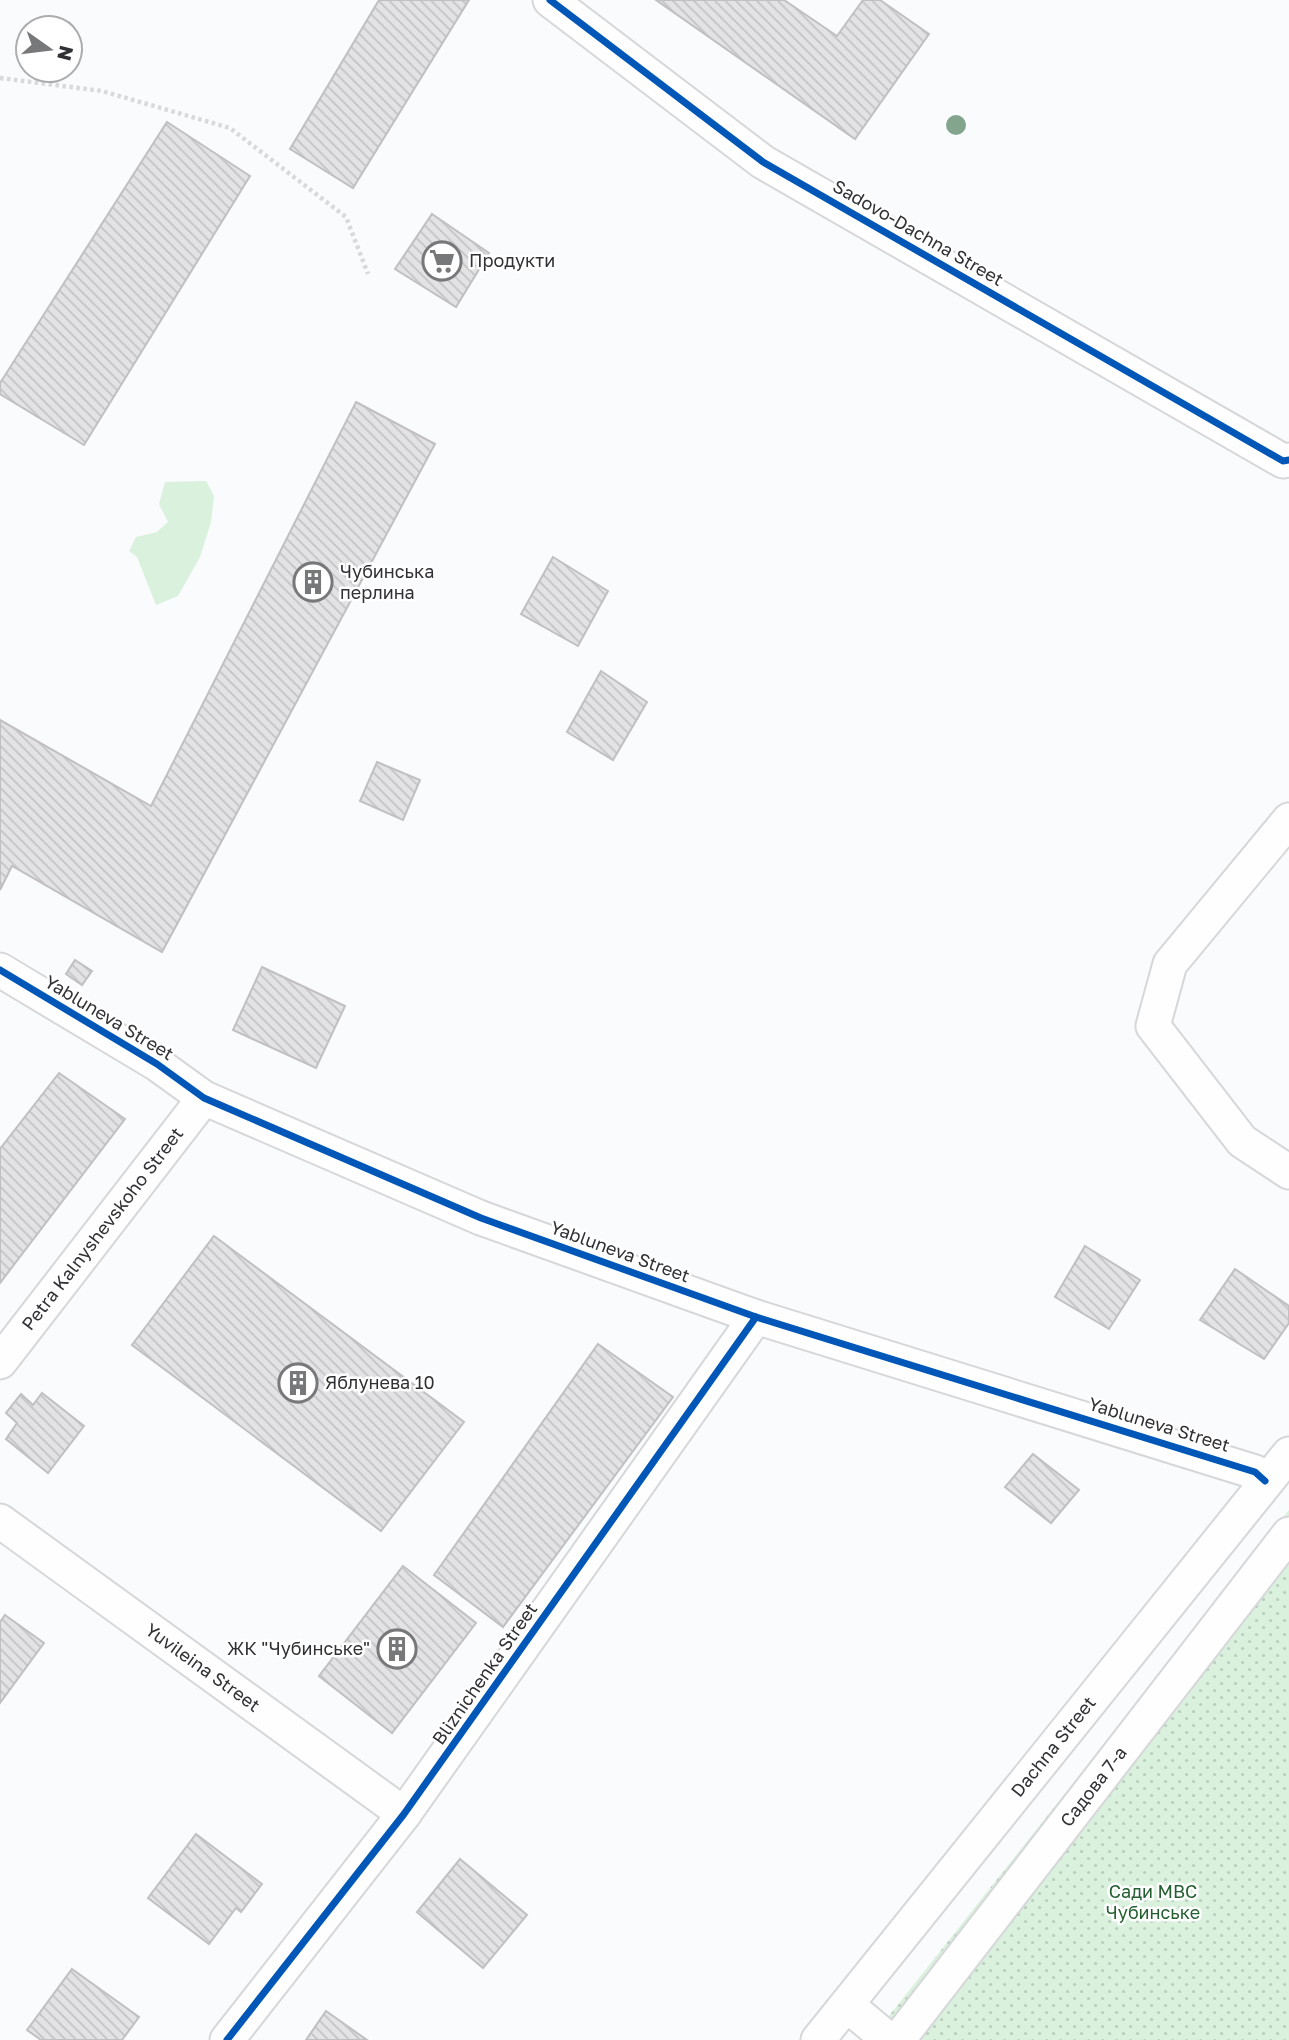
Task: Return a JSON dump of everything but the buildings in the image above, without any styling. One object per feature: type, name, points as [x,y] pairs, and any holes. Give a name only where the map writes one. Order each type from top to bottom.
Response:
[{"type":"street","name":"Sadovo-Dachna Street","points":[[550,0],[763,162],[1283,461],[1289,460]]},
{"type":"street","points":[[1289,820],[1170,964],[1153,1027],[1242,1141],[1289,1172]]},
{"type":"street","name":"Yabluneva Street","points":[[0,970],[157,1064],[204,1098],[481,1218],[756,1317],[1255,1472],[1265,1481]]},
{"type":"street","name":"Petra Kalnyshevskoho Street","points":[[0,1362],[204,1098]]},
{"type":"street","name":"Bliznichenka Street","points":[[227,2040],[404,1814],[756,1317]]},
{"type":"street","name":"Dachna Street","points":[[818,2040],[1289,1454]]},
{"type":"street","name":"Yuvileina Street","points":[[0,1521],[404,1814]]},
{"type":"street","name":"Садова 7-а","points":[[898,2040],[1289,1535]]},
{"type":"street","points":[[847,2005],[889,2040]]},
{"type":"path","points":[[0,78],[102,91],[230,128],[346,216],[368,274]]},
{"type":"green space","points":[[206,481],[214,496],[211,522],[200,557],[178,596],[156,605],[137,557],[129,551],[136,537],[157,532],[168,522],[159,504],[165,482]]},
{"type":"green space","name":"Сади МВС Чубинське","points":[[1289,1510],[1289,2040],[870,2040]]},
{"type":"cycle path","points":[[550,0],[763,162],[1283,461],[1289,460]]},
{"type":"cycle path","points":[[0,970],[157,1064],[204,1098],[481,1218],[756,1317],[1255,1472],[1265,1481]]},
{"type":"cycle path","points":[[227,2040],[404,1814],[756,1317]]},
{"type":"place","name":"Продукти","points":[[442,261]]},
{"type":"place","name":"Чубинська перлина","points":[[313,582]]},
{"type":"place","name":"Яблунева 10","points":[[298,1383]]},
{"type":"place","name":"ЖК \"Чубинське\"","points":[[397,1649]]}]
